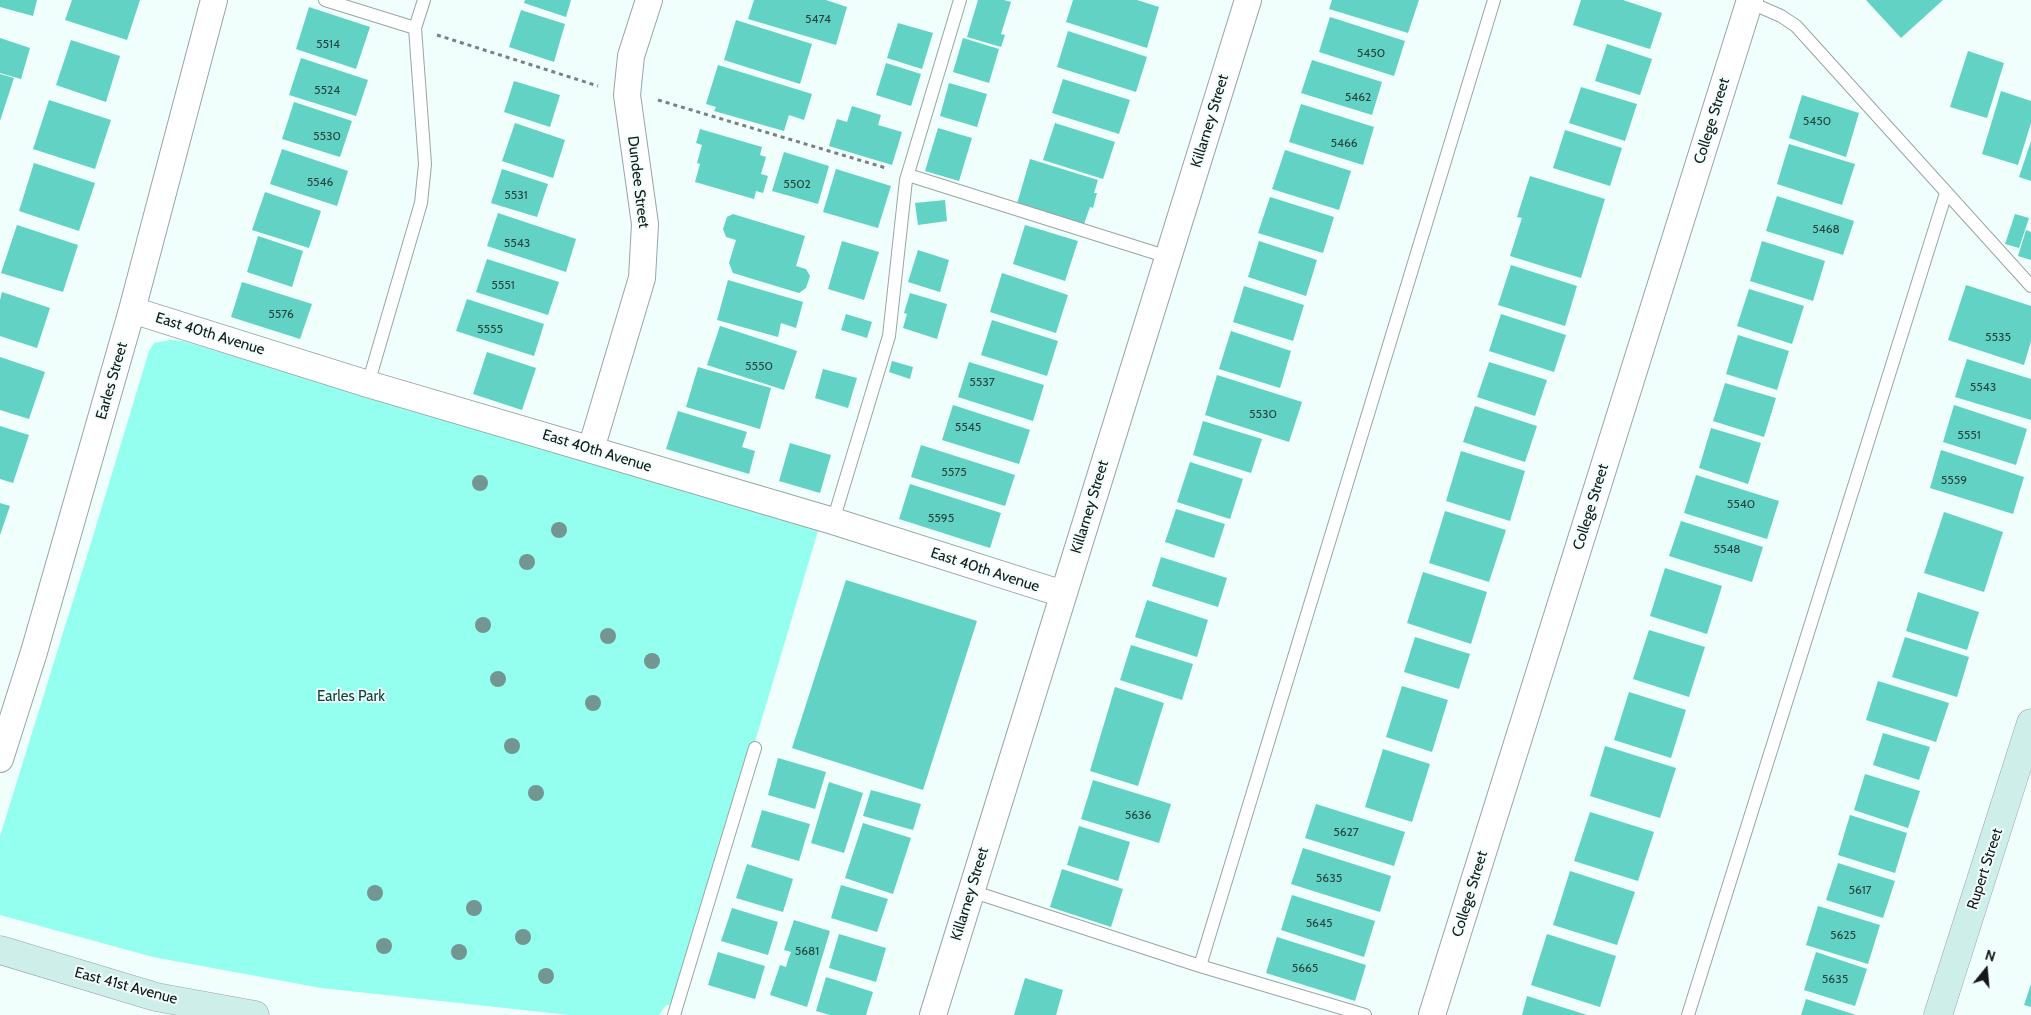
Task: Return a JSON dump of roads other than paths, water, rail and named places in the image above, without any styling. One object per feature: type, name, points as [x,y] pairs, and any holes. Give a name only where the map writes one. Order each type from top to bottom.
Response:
[{"type":"street","name":"Earles Street","points":[[0,759],[34,652],[132,310],[214,0]]},
{"type":"street","name":"Dundee Street","points":[[591,449],[642,278],[645,224],[628,95],[631,56],[648,0]]},
{"type":"street","name":"Killarney Street","points":[[933,1015],[1248,0]]},
{"type":"street","name":"College Street","points":[[1432,1015],[1749,1]]},
{"type":"street","name":"East 40th Avenue","points":[[132,310],[368,384],[833,521],[1063,594]]},
{"type":"street","name":"Rupert Street","points":[[1938,1015],[2031,723]]},
{"type":"street","name":"East 41st Avenue","points":[[0,950],[156,997],[255,1015]]},
{"type":"lane","points":[[325,0],[415,28]]},
{"type":"lane","points":[[368,384],[421,203],[425,164],[415,28],[424,0]]},
{"type":"lane","points":[[833,521],[889,336],[908,175],[960,0]]},
{"type":"lane","points":[[1200,966],[1494,0]]},
{"type":"lane","points":[[1749,1],[1782,16],[1796,26],[2031,286]]},
{"type":"lane","points":[[908,175],[1168,257]]},
{"type":"lane","points":[[1688,1015],[1946,193]]},
{"type":"lane","points":[[674,1015],[755,748]]},
{"type":"lane","points":[[971,891],[1200,966],[1365,1015]]},
{"type":"park label","name":"Earles Park","points":[[351,697]]}]
